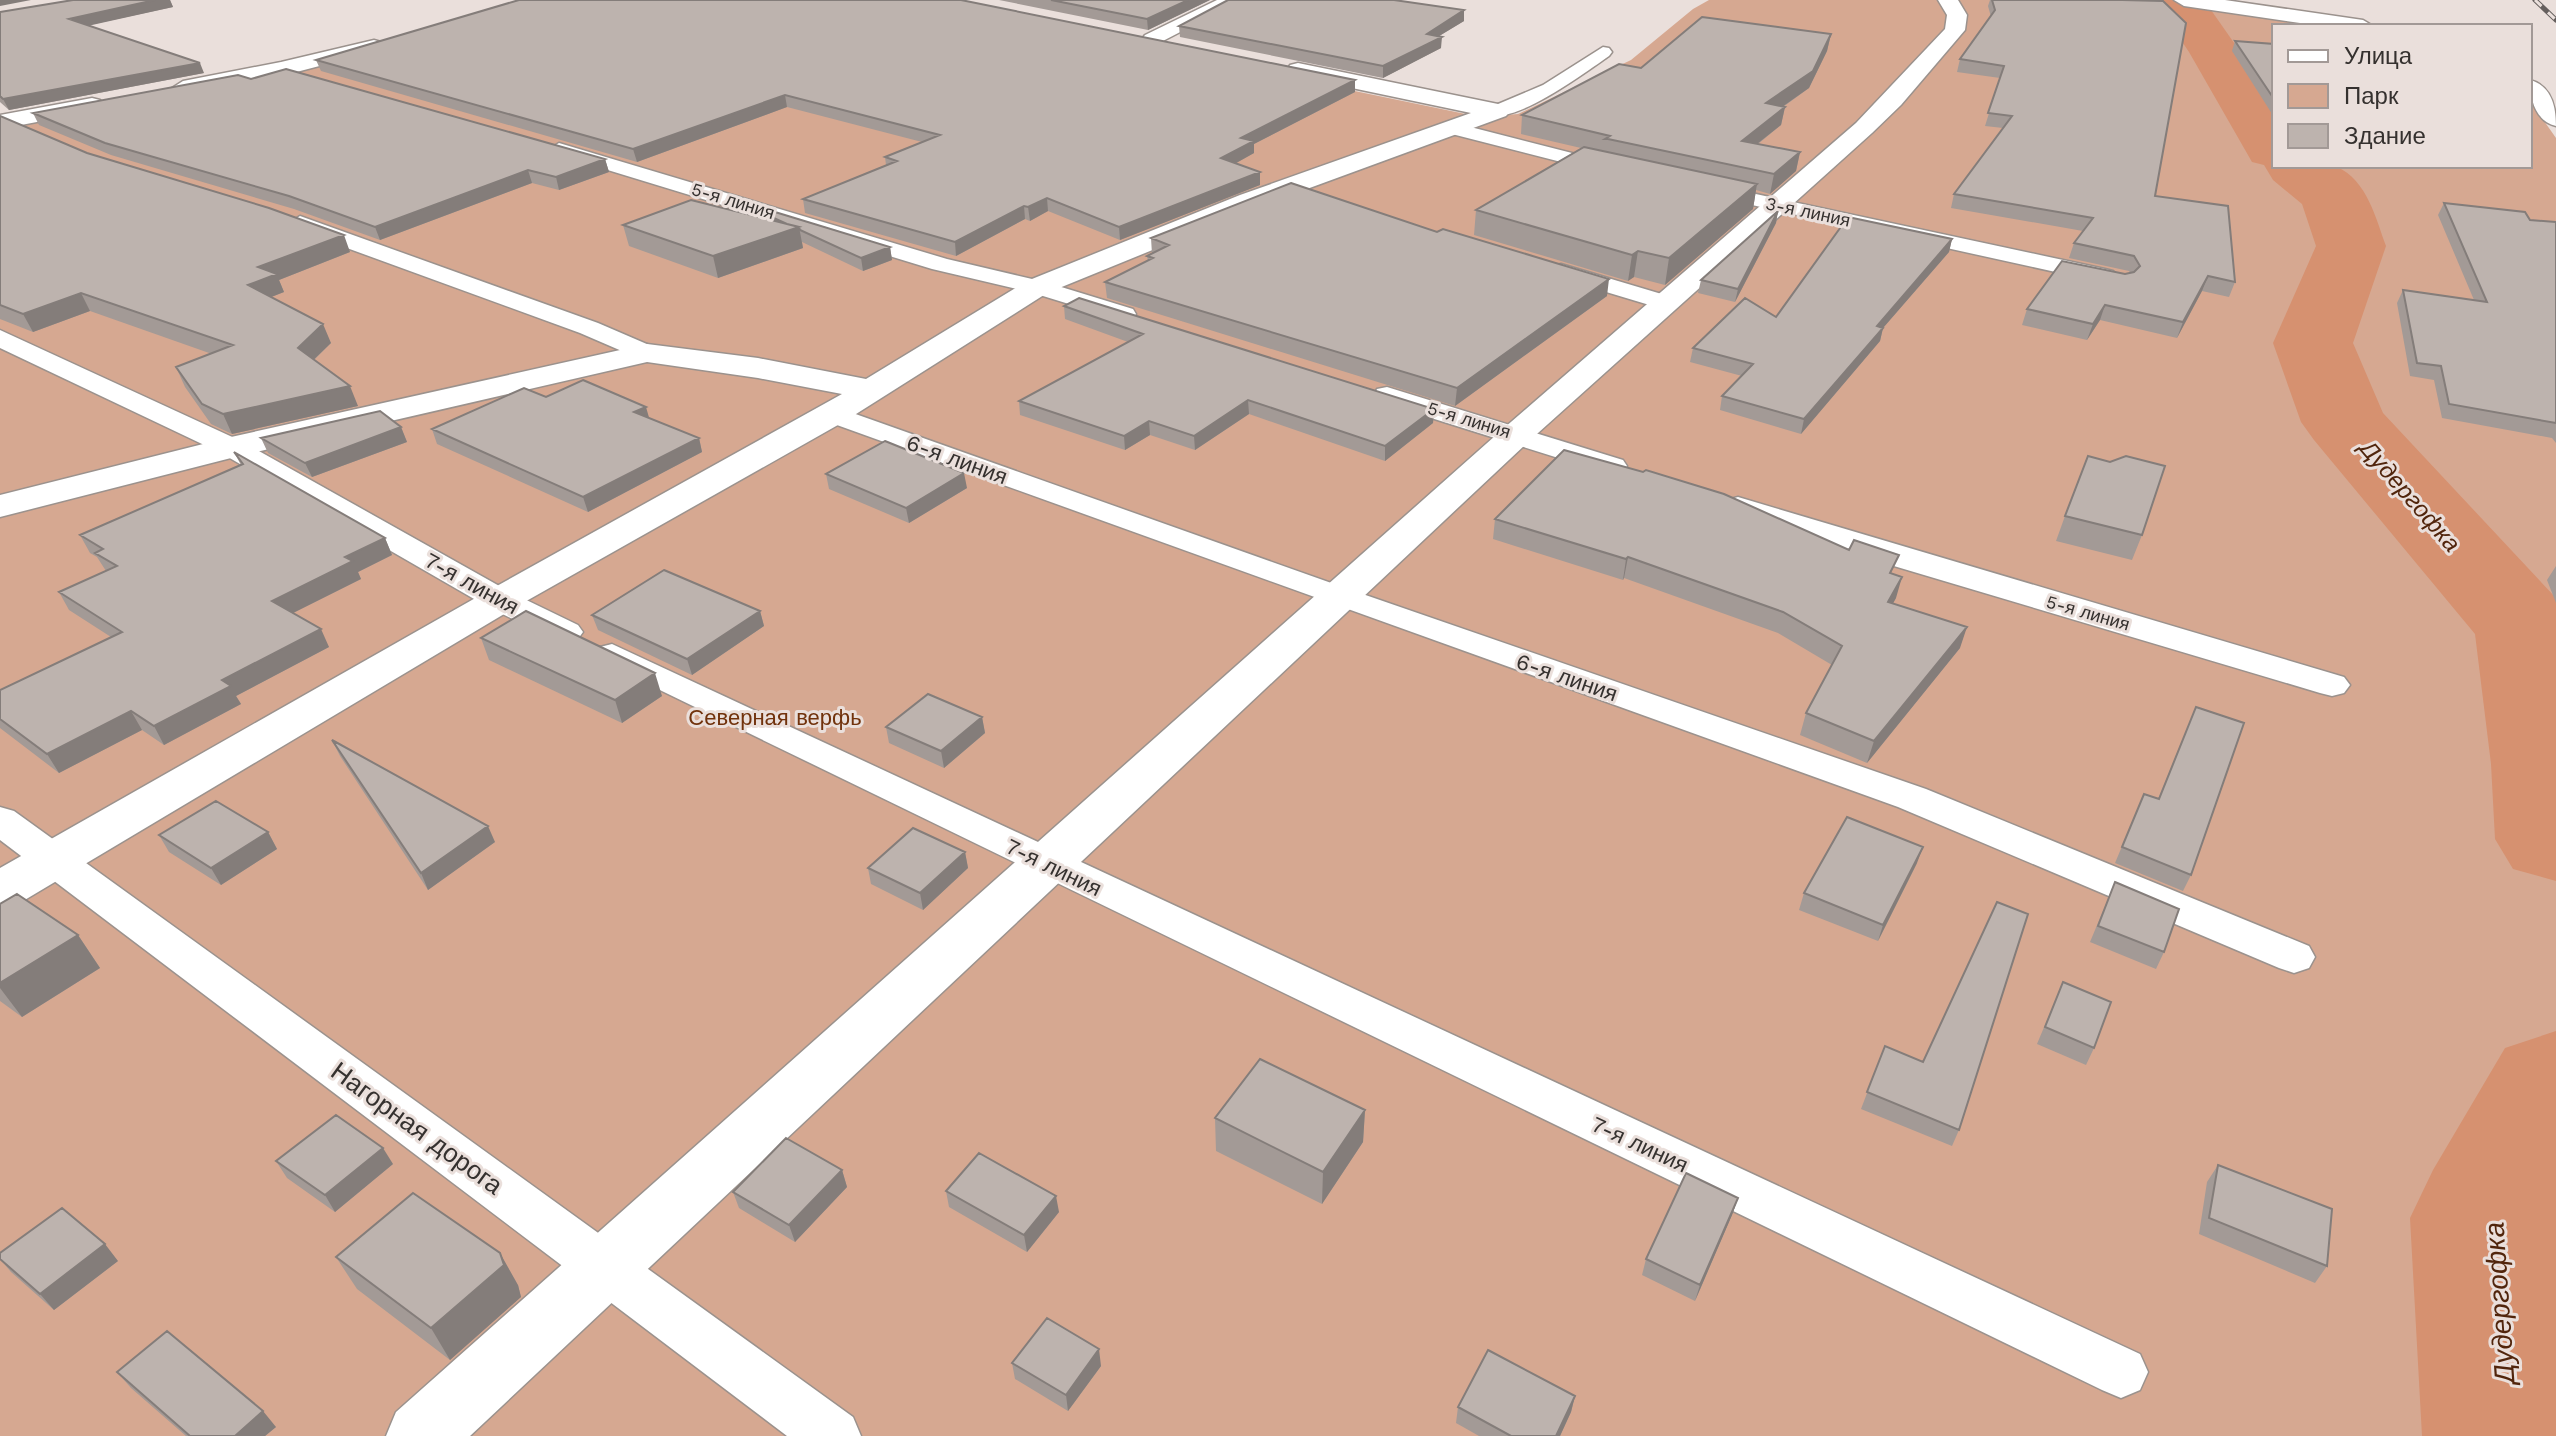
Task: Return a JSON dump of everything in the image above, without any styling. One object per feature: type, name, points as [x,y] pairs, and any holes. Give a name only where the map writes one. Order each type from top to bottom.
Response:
[{"type":"street","points":[[1182,46],[1145,38],[1232,0]]},
{"type":"street","points":[[420,1436],[1516,435],[1893,100],[1955,30],[1957,15],[1948,0]]},
{"type":"street","points":[[2184,0],[2222,3],[2351,24]]},
{"type":"street","points":[[158,92],[281,69],[398,40]]},
{"type":"street","points":[[1272,64],[1498,111]]},
{"type":"street","points":[[2532,89],[2556,119]]},
{"type":"street","points":[[6,122],[111,101]]},
{"type":"street","points":[[0,891],[500,600],[833,414],[1037,287],[1150,239],[1498,111]]},
{"type":"street","points":[[0,506],[231,447],[647,353],[758,368],[872,390]]},
{"type":"lane","points":[[1498,111],[1550,89],[1603,52]]},
{"type":"lane","points":[[281,69],[332,84]]},
{"type":"lane","points":[[6,122],[44,137]]},
{"type":"lane","points":[[1451,128],[1635,174]]},
{"type":"lane","name":"5-я линия","points":[[529,140],[940,264],[1037,287],[1142,319]]},
{"type":"lane","name":"3-я линия","points":[[1682,184],[2120,279]]},
{"type":"lane","points":[[1288,188],[1318,197]]},
{"type":"lane","points":[[285,217],[589,328],[647,353]]},
{"type":"lane","points":[[1545,266],[1666,303]]},
{"type":"lane","name":"7-я линия","points":[[0,338],[231,447],[500,600],[1047,864],[2121,1372]]},
{"type":"lane","name":"5-я линия","points":[[1366,389],[1635,473]]},
{"type":"lane","name":"6-я линия","points":[[833,414],[1339,597],[1912,798],[2294,957]]},
{"type":"lane","name":"5-я линия","points":[[1709,497],[1888,554],[2332,685]]},
{"type":"lane","name":"Нагорная дорога","points":[[0,820],[833,1436]]},
{"type":"green space","name":"Северная верфь","points":[[915,0],[1480,117],[1518,114],[1631,60],[1693,9],[1709,0],[2122,0],[2215,7],[2310,24],[2272,24],[2272,168],[2532,168],[2532,104],[2556,138],[2556,1436],[0,1436],[0,127],[494,18]]},
{"type":"building","points":[[73,0],[155,0],[69,19],[200,63],[3,99],[0,96],[0,12]]},
{"type":"building","points":[[519,0],[961,0],[1355,80],[1241,138],[1254,141],[1221,158],[1260,172],[1119,227],[1047,198],[1024,206],[955,242],[803,199],[897,161],[885,157],[940,135],[785,95],[633,149],[316,60]]},
{"type":"building","points":[[1051,0],[1188,0],[1147,19]]},
{"type":"building","points":[[1228,0],[1394,0],[1464,10],[1427,34],[1442,37],[1383,66],[1179,26]]},
{"type":"building","points":[[1992,0],[2163,1],[2186,23],[2155,196],[2228,206],[2235,282],[2208,276],[2183,322],[2105,305],[2093,324],[2027,309],[2062,261],[2125,274],[2134,272],[2140,266],[2134,256],[2074,243],[2093,218],[1954,194],[2012,116],[1988,113],[2004,66],[1960,59],[1995,10]]},
{"type":"building","points":[[1702,17],[1831,34],[1813,71],[1766,103],[1785,107],[1742,141],[1800,152],[1774,174],[1605,139],[1610,136],[1522,115],[1619,64],[1641,68]]},
{"type":"building","points":[[2235,41],[2272,44],[2272,96]]},
{"type":"building","points":[[286,69],[605,159],[556,177],[528,170],[375,227],[289,196],[105,143],[33,113],[238,75],[251,79]]},
{"type":"building","points":[[0,116],[87,153],[269,208],[344,235],[258,267],[277,274],[248,285],[323,324],[298,348],[350,386],[223,414],[202,404],[176,367],[233,345],[81,293],[23,314],[0,305]]},
{"type":"building","points":[[1584,147],[1757,184],[1669,258],[1638,251],[1632,255],[1476,210]]},
{"type":"building","points":[[1291,183],[1437,232],[1443,229],[1609,279],[1457,388],[1105,282],[1153,258],[1147,256],[1169,245],[1151,238]]},
{"type":"building","points":[[691,200],[799,227],[713,256],[623,225]]},
{"type":"building","points":[[2444,203],[2525,212],[2530,220],[2556,222],[2556,423],[2449,404],[2441,366],[2417,363],[2403,290],[2487,302]]},
{"type":"building","points":[[1778,211],[1738,289],[1701,280]]},
{"type":"building","points":[[775,212],[890,247],[861,258],[767,215]]},
{"type":"building","points":[[1848,217],[1952,239],[1877,326],[1883,328],[1804,419],[1722,396],[1753,364],[1693,348],[1745,298],[1776,317]]},
{"type":"building","points":[[1079,298],[1434,409],[1385,446],[1248,400],[1194,436],[1149,421],[1124,436],[1019,401],[1143,334],[1064,306]]},
{"type":"building","points":[[583,380],[646,407],[634,412],[699,438],[583,497],[432,429],[524,388],[546,397]]},
{"type":"building","points":[[380,411],[401,427],[305,463],[261,438]]},
{"type":"building","points":[[885,441],[964,473],[906,508],[826,474]]},
{"type":"building","points":[[1564,450],[1643,472],[1646,470],[1724,494],[1849,550],[1854,540],[1899,555],[1890,573],[1902,577],[1888,602],[1967,627],[1874,741],[1806,713],[1842,646],[1783,612],[1628,557],[1626,559],[1495,519]]},
{"type":"building","points":[[234,452],[385,538],[345,557],[353,561],[272,601],[321,629],[222,680],[231,686],[154,726],[131,711],[47,754],[0,719],[0,690],[122,632],[59,592],[117,566],[95,553],[103,549],[80,535],[243,464]]},
{"type":"building","points":[[2088,456],[2110,462],[2126,456],[2165,466],[2142,535],[2065,516]]},
{"type":"building","points":[[664,570],[760,611],[687,659],[592,615]]},
{"type":"building","points":[[526,611],[655,673],[615,700],[481,638]]},
{"type":"building","points":[[928,694],[982,717],[941,751],[886,727]]},
{"type":"building","points":[[2196,707],[2244,723],[2191,875],[2122,847],[2144,794],[2159,799]]},
{"type":"building","points":[[332,740],[488,826],[421,873]]},
{"type":"building","points":[[216,801],[268,832],[211,868],[159,835]]},
{"type":"building","points":[[1847,817],[1923,847],[1883,925],[1804,893]]},
{"type":"building","points":[[913,828],[965,852],[920,893],[868,868]]},
{"type":"building","points":[[2115,882],[2179,909],[2164,952],[2098,926]]},
{"type":"building","points":[[17,894],[78,935],[0,983],[0,904]]},
{"type":"building","points":[[1997,902],[2028,914],[1959,1130],[1867,1092],[1885,1046],[1923,1062]]},
{"type":"building","points":[[2063,982],[2111,1002],[2094,1048],[2045,1027]]},
{"type":"building","points":[[1260,1059],[1365,1110],[1323,1172],[1215,1118]]},
{"type":"building","points":[[336,1115],[383,1148],[325,1195],[276,1161]]},
{"type":"building","points":[[786,1138],[842,1170],[789,1225],[733,1192]]},
{"type":"building","points":[[979,1153],[1056,1196],[1024,1235],[946,1191]]},
{"type":"building","points":[[2218,1165],[2332,1209],[2327,1266],[2209,1218]]},
{"type":"building","points":[[1686,1173],[1738,1198],[1700,1285],[1646,1259]]},
{"type":"building","points":[[413,1193],[500,1253],[504,1265],[431,1328],[336,1257]]},
{"type":"building","points":[[62,1208],[105,1244],[40,1294],[0,1259],[0,1253]]},
{"type":"building","points":[[1047,1318],[1099,1349],[1066,1395],[1012,1363]]},
{"type":"building","points":[[167,1331],[263,1411],[235,1436],[190,1436],[117,1372]]},
{"type":"building","points":[[1488,1350],[1575,1396],[1556,1436],[1511,1436],[1458,1407]]},
{"type":"waterway","name":"Дудергофка","points":[[2179,0],[2216,52],[2272,146]]},
{"type":"waterway","name":"Дудергофка","points":[[2298,168],[2333,196],[2351,246],[2313,343],[2344,422],[2527,629],[2549,764],[2556,839]]},
{"type":"waterway","name":"Дудергофка","points":[[2509,1436],[2488,1218],[2556,1089]]},
{"type":"railway","points":[[2535,0],[2556,20]]}]
